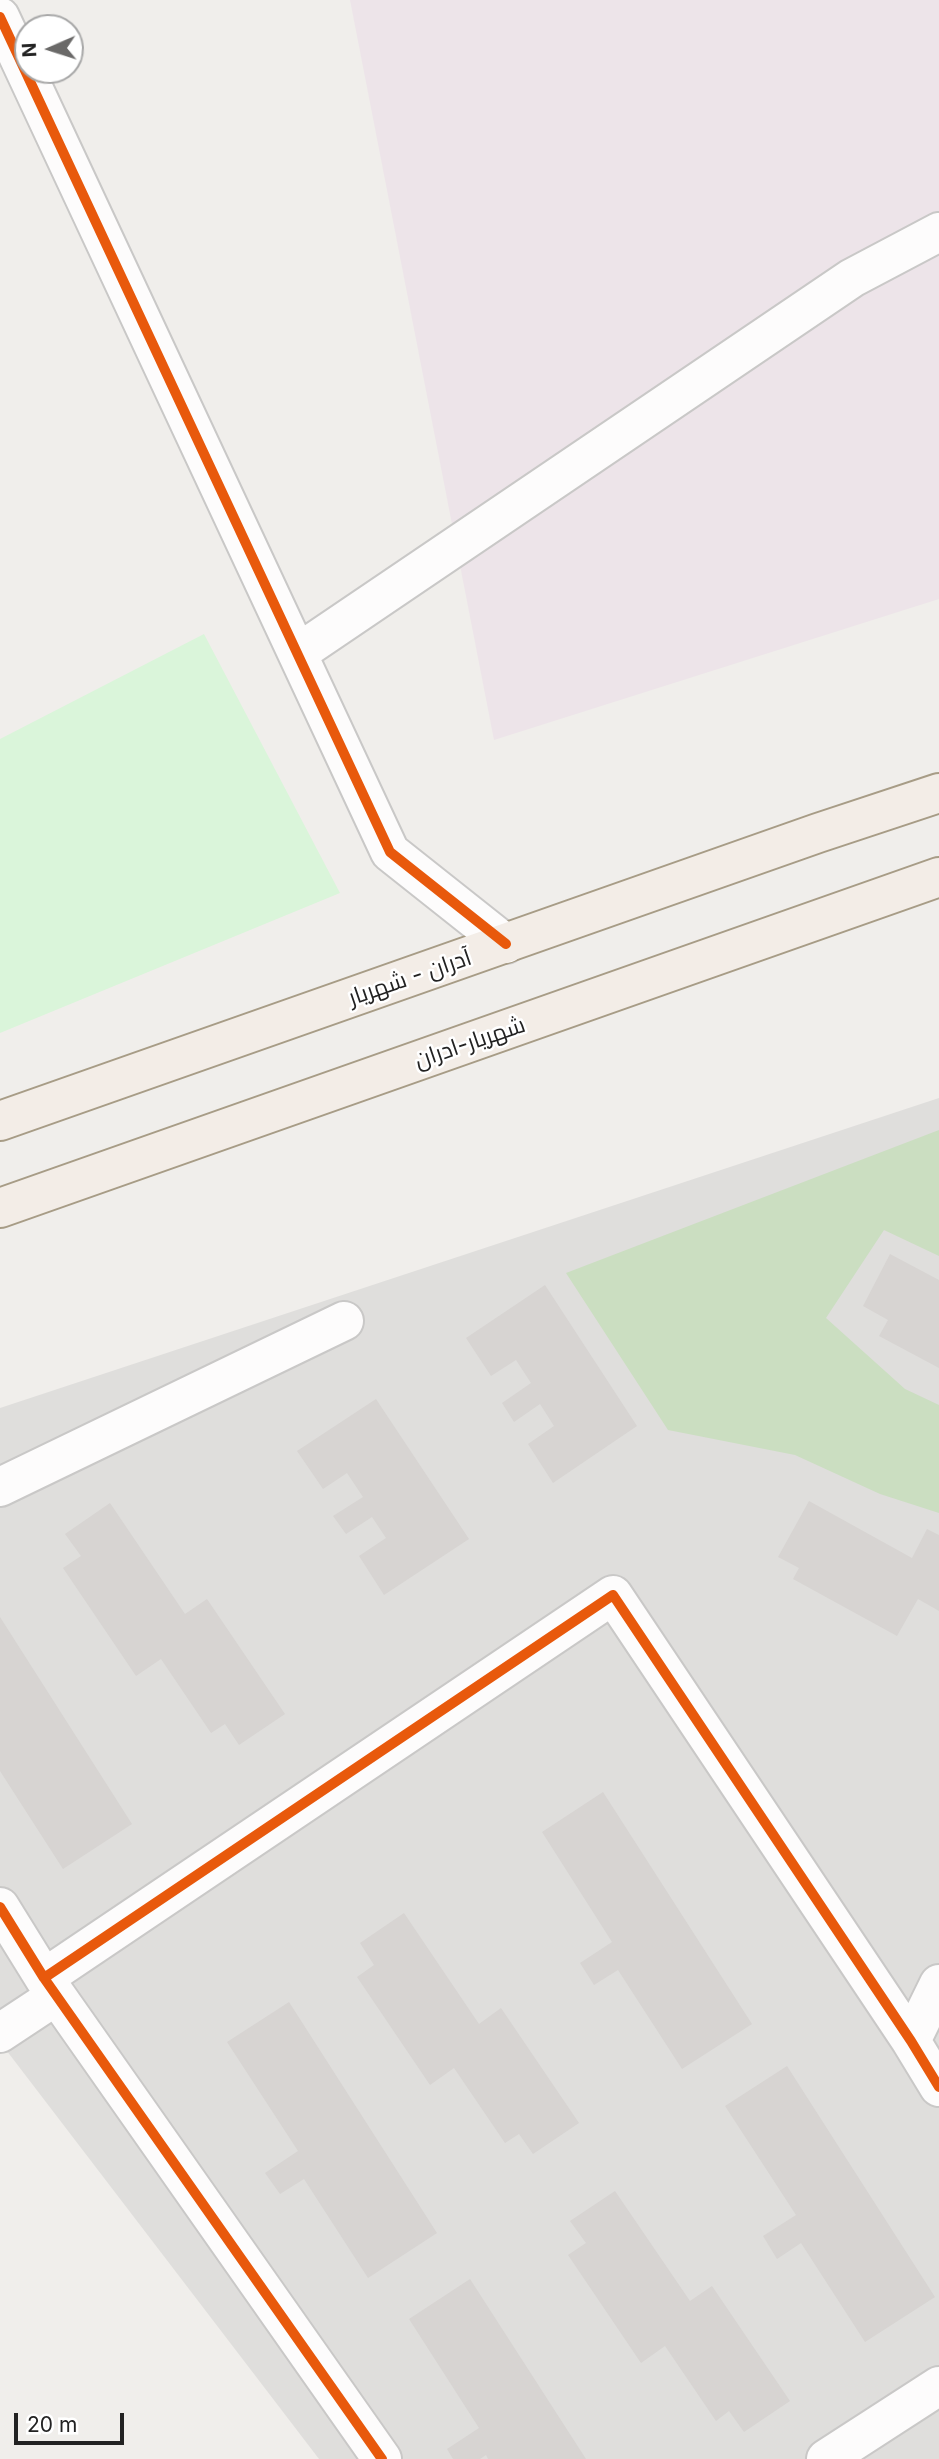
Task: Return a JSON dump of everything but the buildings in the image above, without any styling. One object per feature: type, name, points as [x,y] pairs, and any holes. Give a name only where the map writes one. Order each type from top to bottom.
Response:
[{"type":"main road","name":"آدران - شهریار","points":[[0,1121],[818,833],[939,793]]},
{"type":"main road","name":"شهریار-ادران","points":[[0,1208],[939,877]]},
{"type":"street","points":[[0,17],[390,852],[506,944]]},
{"type":"street","points":[[298,653],[852,278],[939,232]]},
{"type":"street","points":[[0,1487],[344,1321]]},
{"type":"street","points":[[0,2033],[50,1987],[613,1595],[939,2087]]},
{"type":"street","points":[[0,1907],[50,1987],[382,2459]]},
{"type":"street","points":[[911,2041],[939,1984]]},
{"type":"street","points":[[826,2459],[939,2386]]},
{"type":"shaded area","points":[[350,0],[939,0],[939,599],[494,740]]},
{"type":"shaded area","points":[[939,1098],[939,2459],[319,2459],[0,2042],[0,1408]]},
{"type":"green space","points":[[204,634],[340,893],[0,1033],[0,739]]},
{"type":"green space","points":[[939,1130],[939,1256],[884,1230],[826,1318],[905,1389],[939,1405],[939,1513],[880,1494],[795,1455],[668,1430],[566,1273]]},
{"type":"cycle path","points":[[0,17],[390,852],[506,944]]},
{"type":"cycle path","points":[[44,1978],[613,1595],[939,2087]]},
{"type":"cycle path","points":[[0,1907],[44,1978],[382,2459]]}]
